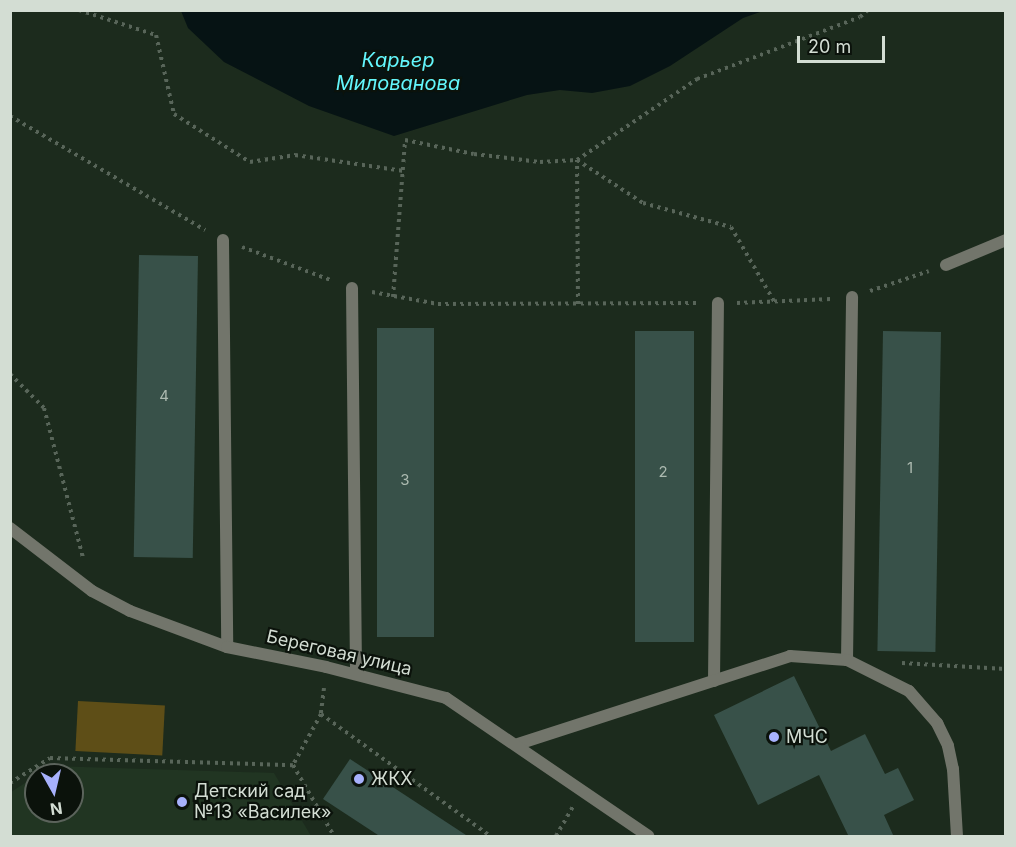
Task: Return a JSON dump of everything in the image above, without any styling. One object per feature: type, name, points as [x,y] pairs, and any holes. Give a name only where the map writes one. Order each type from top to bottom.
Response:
[{"type":"street","points":[[223,240],[227,647]]},
{"type":"street","points":[[946,265],[1005,240]]},
{"type":"street","points":[[352,288],[356,674]]},
{"type":"street","points":[[847,660],[852,297]]},
{"type":"street","points":[[714,681],[718,303]]},
{"type":"street","name":"Береговая улица","points":[[10,528],[92,591],[130,611],[227,647],[326,667],[446,698],[518,744],[648,837]]},
{"type":"street","points":[[518,744],[790,656],[847,660],[909,691],[937,723],[948,746],[953,769],[957,837]]},
{"type":"path","points":[[79,10],[156,35],[174,114],[250,162],[296,155],[404,171]]},
{"type":"path","points":[[393,297],[405,140],[485,155],[540,162],[577,160],[697,79],[860,17],[868,10]]},
{"type":"path","points":[[10,116],[223,240],[352,288],[393,297],[438,304],[775,303],[852,297],[946,265]]},
{"type":"path","points":[[577,160],[643,203],[731,227],[775,303]]},
{"type":"path","points":[[577,160],[578,304]]},
{"type":"path","points":[[10,374],[44,408],[92,591]]},
{"type":"path","points":[[892,662],[1005,669]]},
{"type":"path","points":[[292,765],[321,714],[326,667]]},
{"type":"path","points":[[321,714],[490,837]]},
{"type":"path","points":[[10,783],[50,758],[292,765]]},
{"type":"path","points":[[292,765],[334,837]]},
{"type":"path","points":[[556,837],[582,791]]},
{"type":"shaded area","points":[[78,701],[165,706],[162,755],[75,751]]},
{"type":"shaded area","name":"Детский сад №13 «Василек»","points":[[84,767],[274,773],[311,836],[11,836],[11,792],[24,784],[24,823],[84,823]]},
{"type":"water","name":"Карьер Милованова","points":[[181,10],[763,11],[743,18],[670,66],[630,86],[592,93],[560,90],[527,95],[394,136],[309,106],[224,62],[188,28]]},
{"type":"building","points":[[139,255],[198,256],[193,558],[134,557]]},
{"type":"building","points":[[377,328],[434,328],[434,637],[377,637]]},
{"type":"building","points":[[635,331],[694,331],[694,642],[635,642]]},
{"type":"building","points":[[883,331],[941,332],[935,652],[877,651]]},
{"type":"building","points":[[794,676],[831,751],[865,734],[885,774],[898,768],[914,800],[884,815],[894,837],[849,837],[819,775],[758,805],[714,715]]},
{"type":"building","name":"ЖКХ","points":[[350,759],[469,837],[381,837],[323,799]]},
{"type":"place","name":"МЧС","points":[[774,737]]},
{"type":"place","name":"ЖКХ","points":[[359,779]]},
{"type":"place","name":"Детский сад №13 «Василек»","points":[[182,802]]}]
